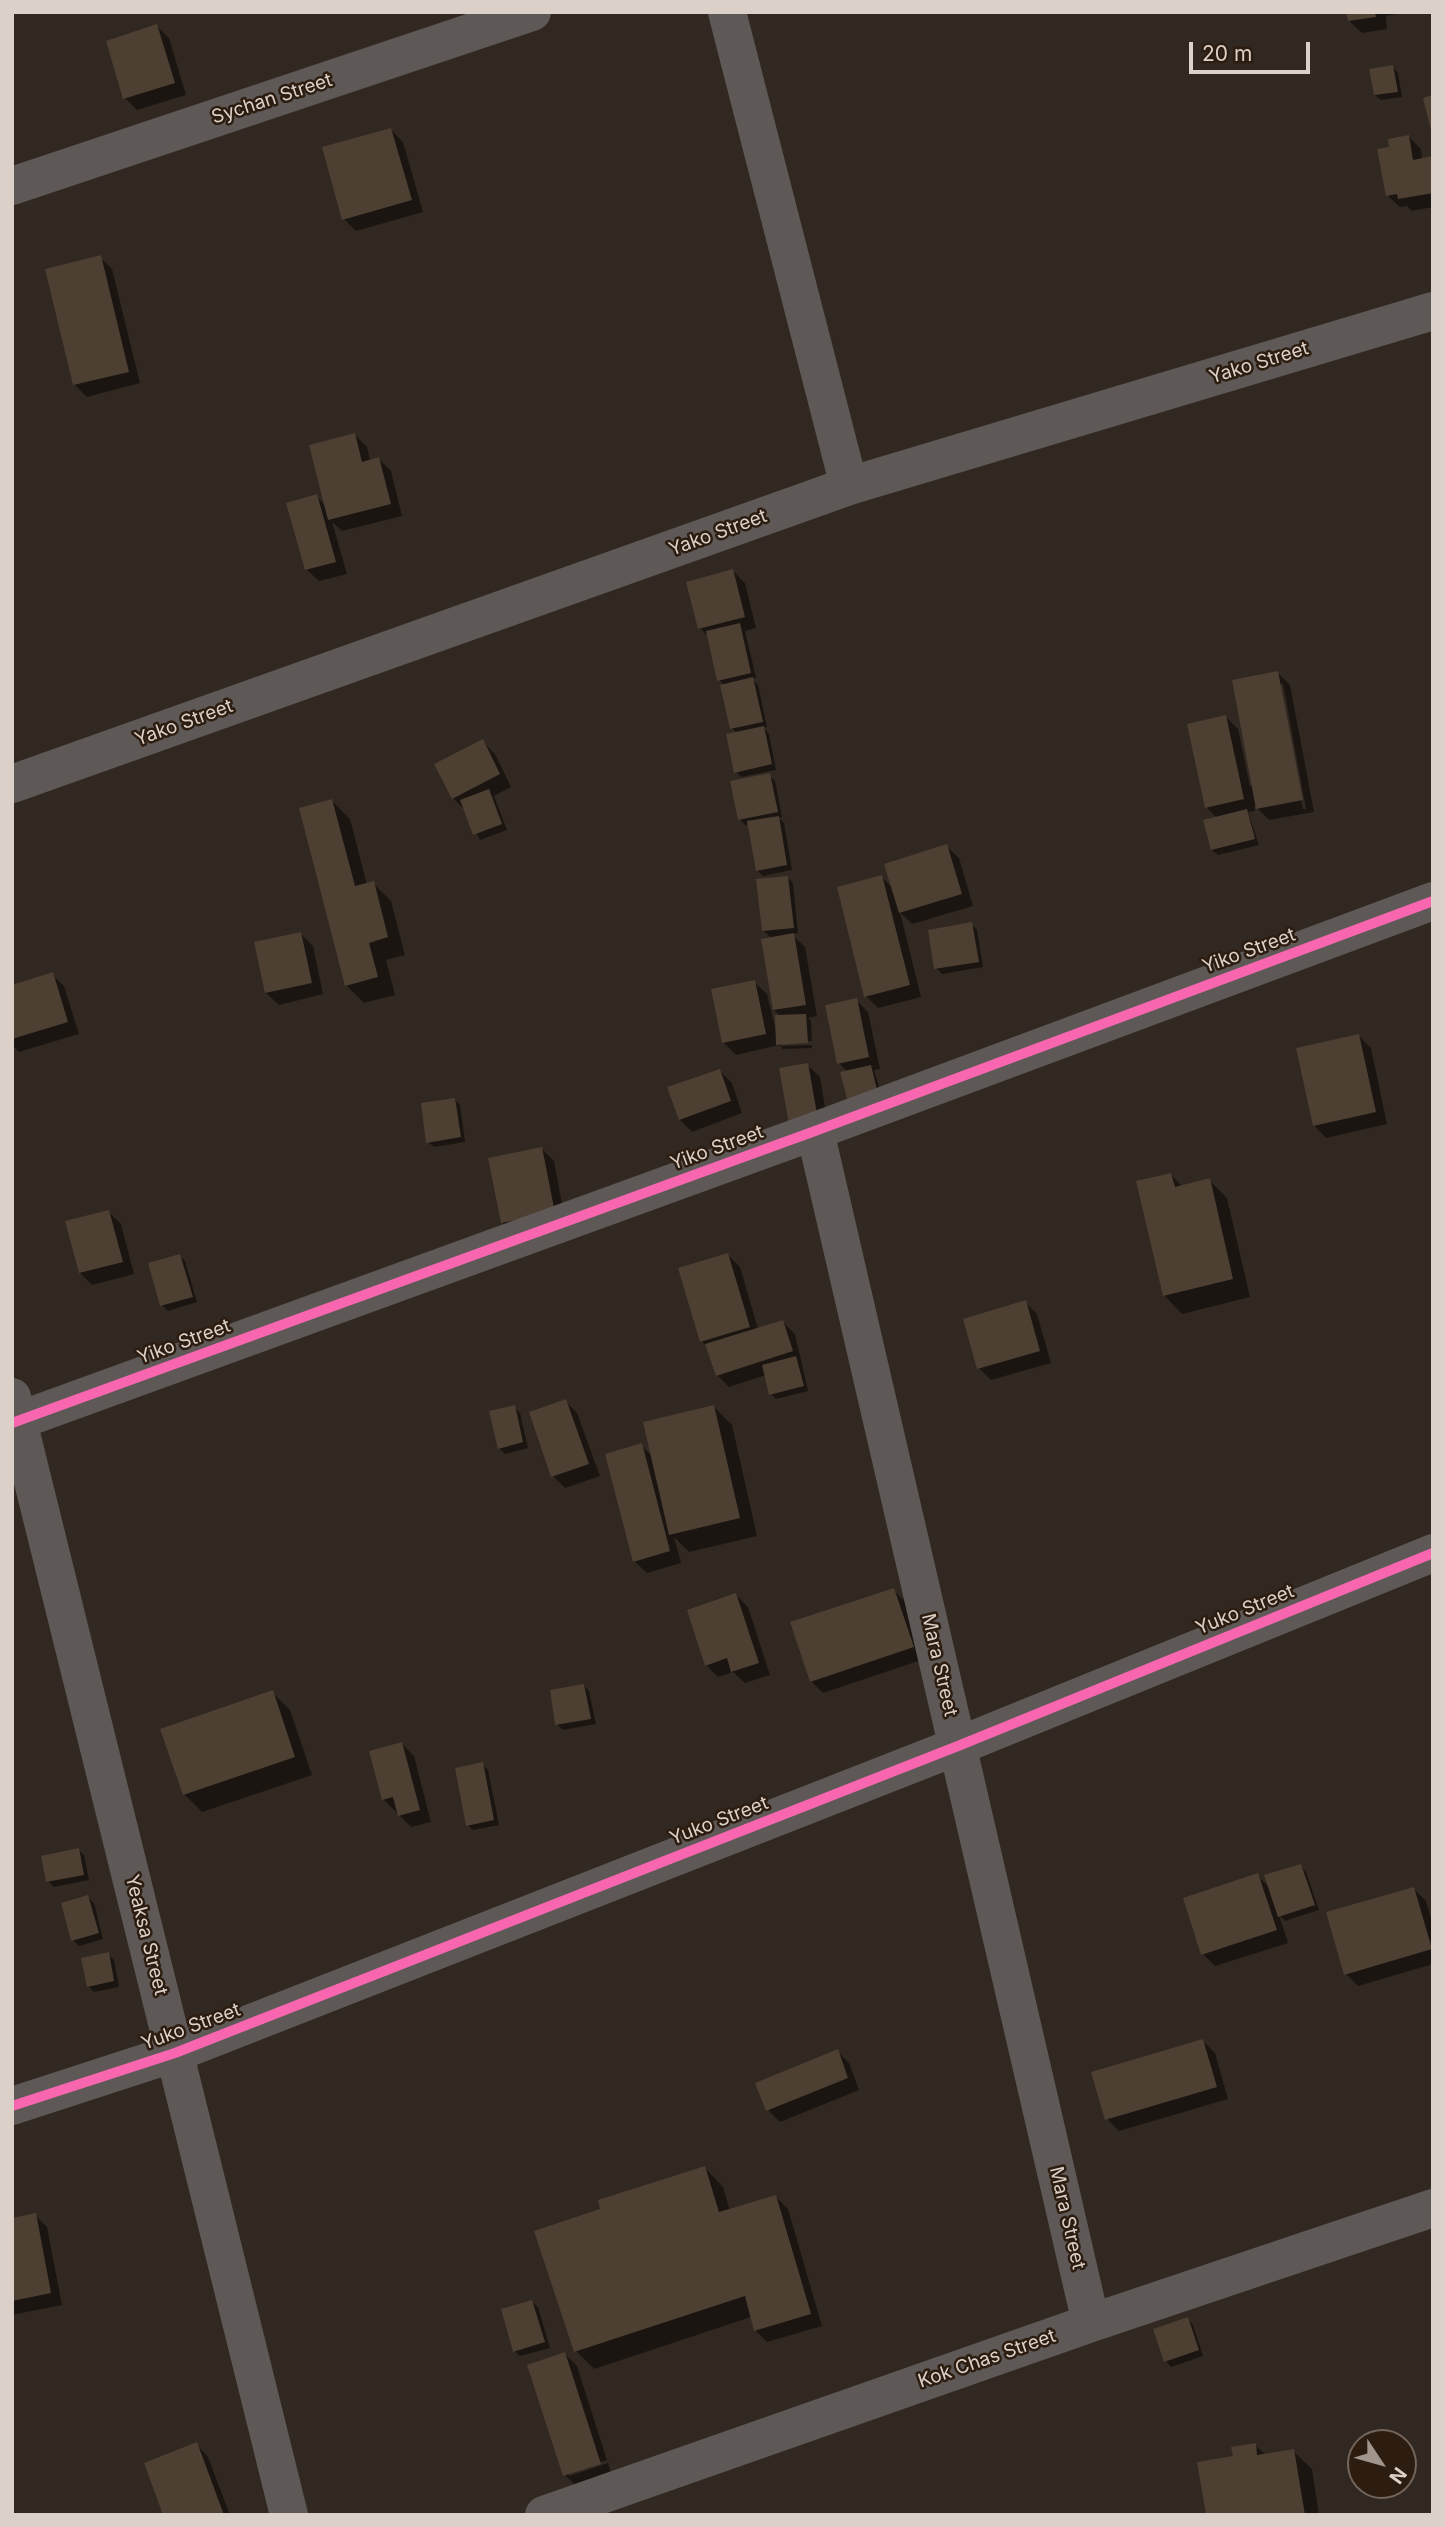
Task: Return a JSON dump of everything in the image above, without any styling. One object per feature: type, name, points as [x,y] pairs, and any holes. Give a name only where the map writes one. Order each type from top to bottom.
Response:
[{"type":"street","name":"Sychan Street","points":[[12,186],[532,12]]},
{"type":"street","points":[[727,12],[849,486]]},
{"type":"street","name":"Yako Street","points":[[12,784],[849,486],[1433,311]]},
{"type":"street","name":"Yiko Street","points":[[14,1413],[815,1131],[1433,901]]},
{"type":"street","name":"Mara Street","points":[[815,1131],[1091,2323]]},
{"type":"street","name":"Yeaksa Street","points":[[14,1413],[289,2515]]},
{"type":"street","name":"Yuko Street","points":[[12,2106],[175,2053],[958,1746],[1433,1553]]},
{"type":"street","name":"Kok Chas Street","points":[[544,2515],[1091,2323],[1433,2208]]},
{"type":"building","points":[[1346,12],[1375,12],[1376,17],[1348,21]]},
{"type":"building","points":[[157,24],[175,83],[123,99],[106,41]]},
{"type":"building","points":[[1393,65],[1398,92],[1374,95],[1369,69]]},
{"type":"building","points":[[1433,95],[1433,134],[1432,134],[1423,98]]},
{"type":"building","points":[[391,128],[412,200],[342,220],[322,147]]},
{"type":"building","points":[[1409,135],[1413,160],[1433,156],[1433,193],[1398,199],[1397,194],[1386,196],[1377,149],[1389,147],[1388,139]]},
{"type":"building","points":[[101,255],[129,372],[73,385],[45,269]]},
{"type":"building","points":[[355,433],[362,462],[379,457],[391,504],[328,520],[309,445]]},
{"type":"building","points":[[317,494],[336,562],[305,570],[286,503]]},
{"type":"building","points":[[733,569],[745,617],[698,629],[686,582]]},
{"type":"building","points":[[740,623],[751,673],[717,681],[706,631]]},
{"type":"building","points":[[1278,671],[1303,800],[1256,809],[1232,680]]},
{"type":"building","points":[[753,677],[763,722],[730,729],[720,685]]},
{"type":"building","points":[[1226,715],[1244,799],[1205,808],[1187,724]]},
{"type":"building","points":[[764,726],[772,764],[734,773],[726,734]]},
{"type":"building","points":[[483,739],[500,774],[452,799],[434,764]]},
{"type":"building","points":[[770,773],[778,812],[738,820],[730,781]]},
{"type":"building","points":[[489,789],[502,824],[473,835],[460,800]]},
{"type":"building","points":[[332,799],[355,886],[374,881],[388,937],[369,943],[378,977],[345,986],[299,808]]},
{"type":"building","points":[[1247,809],[1255,839],[1211,850],[1203,820]]},
{"type":"building","points":[[779,816],[787,865],[756,871],[747,821]]},
{"type":"building","points":[[947,844],[962,894],[899,913],[884,864]]},
{"type":"building","points":[[882,875],[910,985],[864,997],[837,887]]},
{"type":"building","points":[[788,876],[794,928],[762,931],[756,879]]},
{"type":"building","points":[[972,922],[979,962],[934,969],[928,930]]},
{"type":"building","points":[[301,932],[312,983],[265,993],[254,942]]},
{"type":"building","points":[[794,933],[806,1005],[773,1010],[761,939]]},
{"type":"building","points":[[53,972],[68,1022],[12,1039],[12,985]]},
{"type":"building","points":[[755,980],[766,1034],[722,1043],[711,989]]},
{"type":"building","points":[[857,998],[869,1057],[837,1064],[825,1005]]},
{"type":"building","points":[[806,1014],[808,1043],[776,1045],[775,1015]]},
{"type":"building","points":[[1359,1034],[1376,1112],[1313,1126],[1296,1048]]},
{"type":"building","points":[[808,1063],[819,1125],[790,1130],[779,1068]]},
{"type":"building","points":[[871,1065],[881,1106],[851,1114],[840,1072]]},
{"type":"building","points":[[720,1069],[731,1101],[679,1120],[667,1087]]},
{"type":"building","points":[[455,1098],[461,1137],[426,1143],[421,1103]]},
{"type":"building","points":[[542,1147],[555,1213],[501,1223],[488,1158]]},
{"type":"building","points":[[1171,1173],[1175,1187],[1210,1178],[1233,1279],[1163,1296],[1136,1181]]},
{"type":"building","points":[[109,1210],[123,1262],[79,1273],[65,1221]]},
{"type":"building","points":[[728,1253],[750,1327],[700,1342],[678,1268]]},
{"type":"building","points":[[180,1254],[193,1297],[160,1306],[148,1263]]},
{"type":"building","points":[[1026,1300],[1040,1351],[977,1369],[963,1319]]},
{"type":"building","points":[[783,1320],[793,1351],[716,1376],[705,1344]]},
{"type":"building","points":[[796,1356],[804,1386],[769,1395],[762,1365]]},
{"type":"building","points":[[566,1399],[589,1464],[551,1477],[529,1412]]},
{"type":"building","points":[[515,1405],[523,1442],[498,1449],[489,1411]]},
{"type":"building","points":[[714,1405],[740,1518],[669,1535],[643,1422]]},
{"type":"building","points":[[642,1443],[670,1551],[633,1562],[605,1454]]},
{"type":"building","points":[[894,1588],[914,1647],[810,1682],[790,1622]]},
{"type":"building","points":[[736,1593],[759,1663],[731,1672],[727,1658],[705,1666],[687,1610]]},
{"type":"building","points":[[584,1684],[591,1719],[555,1725],[550,1690]]},
{"type":"building","points":[[273,1690],[295,1757],[183,1795],[160,1729]]},
{"type":"building","points":[[402,1742],[420,1810],[398,1816],[393,1797],[382,1800],[369,1751]]},
{"type":"building","points":[[483,1762],[494,1820],[466,1826],[455,1768]]},
{"type":"building","points":[[79,1848],[84,1875],[46,1882],[41,1856]]},
{"type":"building","points":[[1301,1864],[1315,1905],[1278,1917],[1264,1875]]},
{"type":"building","points":[[1258,1873],[1277,1930],[1201,1955],[1183,1898]]},
{"type":"building","points":[[1414,1887],[1432,1949],[1344,1975],[1326,1912]]},
{"type":"building","points":[[88,1895],[99,1933],[71,1941],[61,1903]]},
{"type":"building","points":[[109,1952],[114,1981],[87,1987],[81,1958]]},
{"type":"building","points":[[1203,2039],[1217,2087],[1105,2120],[1091,2072]]},
{"type":"building","points":[[838,2049],[848,2078],[766,2111],[755,2083]]},
{"type":"building","points":[[705,2166],[719,2212],[776,2195],[811,2314],[754,2331],[745,2296],[574,2352],[534,2231],[600,2209],[598,2200]]},
{"type":"building","points":[[36,2213],[51,2293],[12,2301],[12,2218]]},
{"type":"building","points":[[532,2300],[545,2342],[513,2352],[501,2309]]},
{"type":"building","points":[[1188,2317],[1199,2350],[1164,2362],[1153,2329]]},
{"type":"building","points":[[565,2352],[601,2464],[563,2476],[527,2365]]},
{"type":"building","points":[[197,2442],[224,2515],[163,2515],[144,2463]]},
{"type":"building","points":[[1256,2443],[1257,2455],[1294,2449],[1305,2515],[1206,2515],[1197,2462],[1233,2456],[1231,2447]]},
{"type":"cycle path","points":[[12,1423],[815,1131],[1433,901]]},
{"type":"cycle path","points":[[12,2106],[175,2053],[958,1746],[1433,1553]]}]
